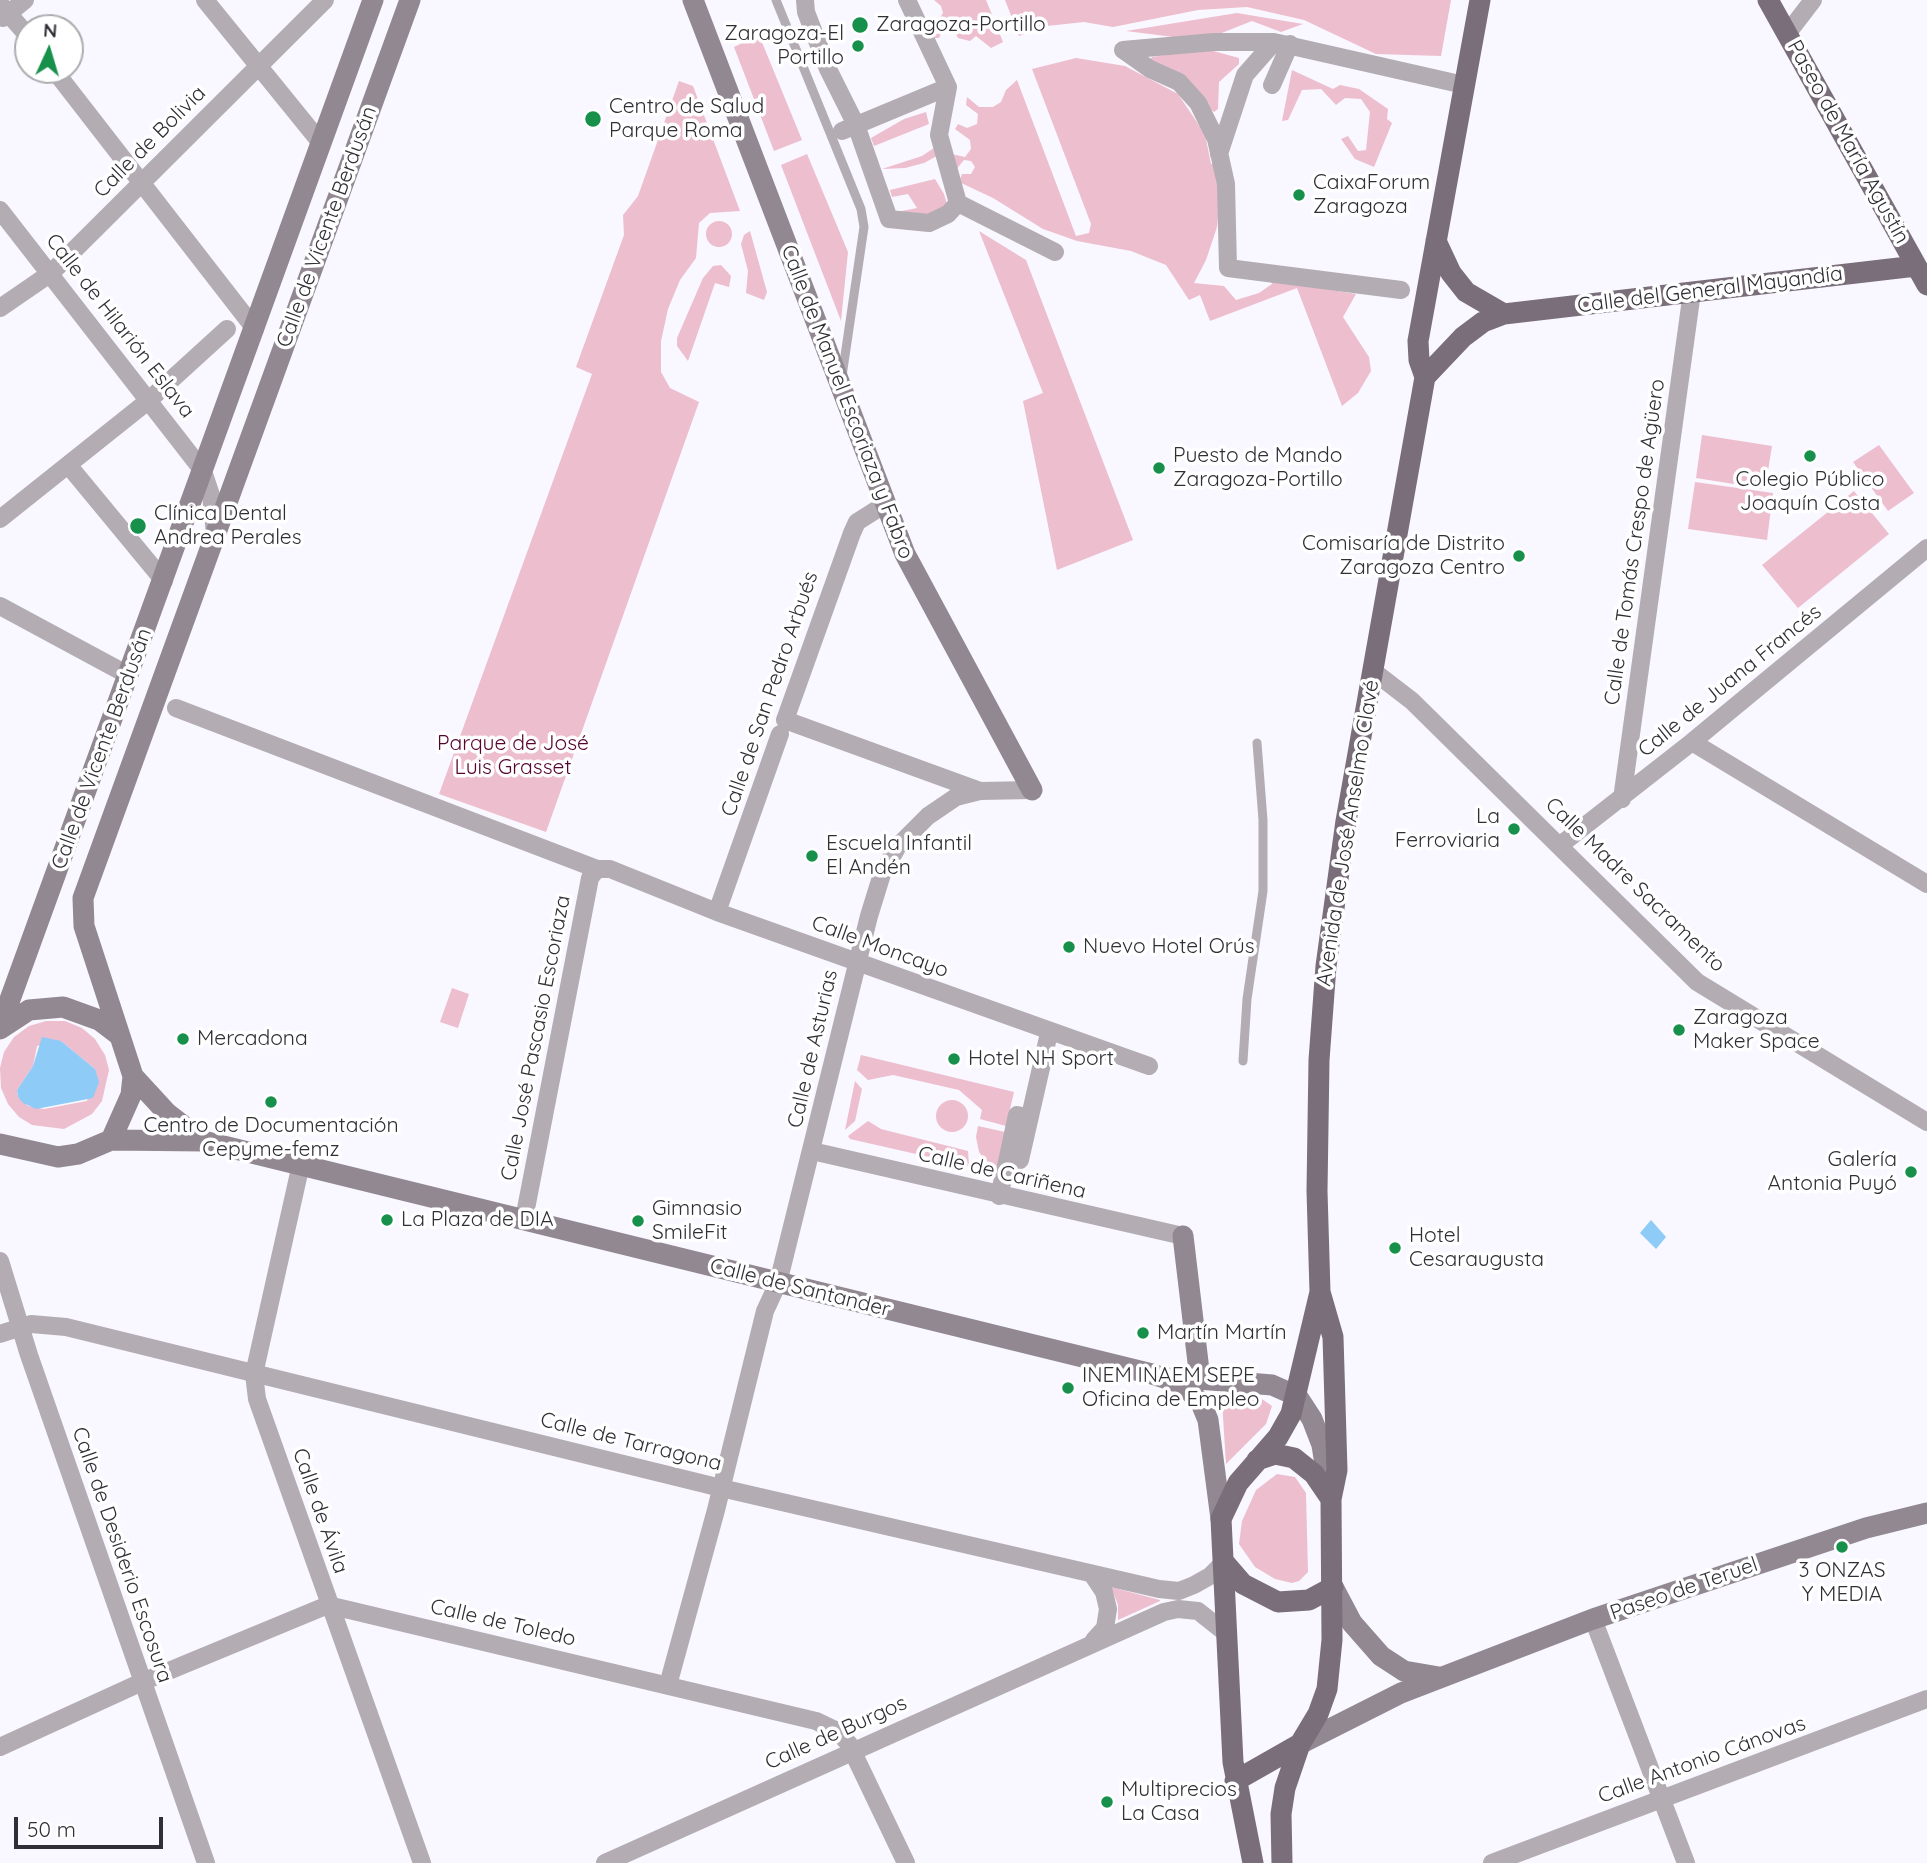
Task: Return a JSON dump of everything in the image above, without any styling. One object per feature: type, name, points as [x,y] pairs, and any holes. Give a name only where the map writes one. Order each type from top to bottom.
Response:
[{"type":"main road","name":"Calle de Vicente Berdusán","points":[[0,1028],[373,0]]},
{"type":"main road","name":"Calle de Vicente Berdusán","points":[[120,1036],[84,926],[83,898],[410,0]]},
{"type":"main road","name":"Calle de Manuel Escoriaza y Fabro","points":[[694,0],[884,505],[919,586],[1032,790]]},
{"type":"main road","name":"Avenida de José Anselmo Clavé","points":[[1220,1520],[1238,1483],[1283,1431],[1297,1396],[1320,1292],[1316,1149],[1322,1005],[1339,859],[1424,377],[1419,360],[1418,341],[1480,0]]},
{"type":"main road","name":"Paseo de María Agustín","points":[[1768,0],[1927,285]]},
{"type":"main road","points":[[1436,241],[1458,283],[1479,301],[1504,314]]},
{"type":"main road","name":"Calle del General Mayandía","points":[[1504,314],[1916,266]]},
{"type":"main road","points":[[1424,377],[1463,337],[1483,322],[1504,314]]},
{"type":"main road","points":[[0,1028],[29,1010],[62,1007],[99,1020],[120,1036],[133,1076],[166,1113],[203,1141]]},
{"type":"main road","points":[[111,1140],[129,1102],[133,1076]]},
{"type":"main road","points":[[0,1144],[35,1154],[58,1157],[78,1154],[111,1140],[203,1141]]},
{"type":"main road","name":"Calle de Santander","points":[[203,1141],[1152,1374],[1192,1381],[1272,1385],[1297,1396]]},
{"type":"main road","points":[[1183,1236],[1192,1381],[1208,1420],[1220,1520],[1235,1782],[1249,1833],[1253,1863]]},
{"type":"main road","name":"Avenida de José Anselmo Clavé","points":[[1282,1863],[1283,1796],[1300,1744],[1318,1714],[1329,1683],[1333,1587],[1331,1499],[1337,1470],[1333,1337],[1320,1292]]},
{"type":"main road","points":[[1297,1396],[1312,1419],[1322,1445],[1331,1499]]},
{"type":"main road","points":[[1257,1460],[1275,1454],[1294,1458],[1314,1474],[1331,1499]]},
{"type":"main road","name":"Paseo de Teruel","points":[[1300,1744],[1366,1709],[1593,1619],[1866,1528],[1927,1513]]},
{"type":"main road","points":[[1224,1562],[1243,1584],[1278,1602],[1309,1600],[1333,1587]]},
{"type":"main road","name":"Paseo de Teruel","points":[[1333,1587],[1358,1631],[1381,1656],[1404,1671],[1445,1676]]},
{"type":"main road","points":[[1235,1782],[1300,1744]]},
{"type":"street","points":[[3,12],[25,0]]},
{"type":"street","points":[[205,0],[321,143]]},
{"type":"street","name":"Calle de Bolivia","points":[[0,308],[51,273],[326,0]]},
{"type":"street","points":[[805,0],[806,12],[849,128],[889,219],[929,223],[948,214],[958,203]]},
{"type":"street","points":[[907,0],[948,87],[939,135],[958,203],[1055,252]]},
{"type":"street","points":[[1787,34],[1813,0]]},
{"type":"street","points":[[1401,290],[1228,268],[1226,184],[1216,139],[1198,103],[1179,82],[1150,69],[1123,50],[1214,41],[1282,43],[1376,68],[1464,85]]},
{"type":"street","points":[[1272,85],[1282,43]]},
{"type":"street","points":[[1219,154],[1245,75],[1282,43]]},
{"type":"street","points":[[65,84],[255,329]]},
{"type":"street","points":[[849,128],[948,87]]},
{"type":"street","name":"Calle de Hilarión Eslava","points":[[0,210],[203,471]]},
{"type":"street","name":"Calle de Tomás Crespo de Agüero","points":[[1622,799],[1692,292]]},
{"type":"street","points":[[0,519],[148,401],[227,329]]},
{"type":"street","points":[[69,466],[164,581]]},
{"type":"street","name":"Calle de Vicente Berdusán","points":[[203,471],[211,495],[215,534]]},
{"type":"street","name":"Calle de San Pedro Arbués","points":[[717,912],[856,522],[884,505]]},
{"type":"street","name":"Calle de Juana Francés","points":[[1559,846],[1622,799],[1927,548]]},
{"type":"street","points":[[0,606],[128,675]]},
{"type":"street","name":"Calle Madre Sacramento","points":[[1373,671],[1412,701],[1697,982],[1927,1122]]},
{"type":"street","name":"Calle Moncayo","points":[[176,708],[597,869],[610,869],[717,912],[1049,1033],[1149,1066]]},
{"type":"street","points":[[783,727],[979,791],[1032,790]]},
{"type":"street","points":[[1692,742],[1927,884]]},
{"type":"street","name":"Calle de Asturias","points":[[668,1685],[765,1311],[778,1283],[857,963],[882,874],[898,846],[928,816],[956,797],[979,791]]},
{"type":"street","name":"Calle José Pascasio Escoriaza","points":[[524,1219],[590,878],[597,869]]},
{"type":"street","points":[[999,1196],[1008,1157],[1020,1160],[1049,1033]]},
{"type":"street","name":"Calle de Cariñena","points":[[811,1151],[1183,1236]]},
{"type":"street","name":"Calle de Ávila","points":[[301,1164],[254,1374],[257,1399],[328,1605],[422,1863]]},
{"type":"street","name":"Calle de Desiderio Escosura","points":[[0,1261],[206,1863]]},
{"type":"street","points":[[0,1334],[21,1325]]},
{"type":"street","name":"Calle de Tarragona","points":[[21,1325],[66,1327],[721,1488],[1092,1574],[1179,1591],[1206,1578],[1224,1562]]},
{"type":"street","name":"Calle de Burgos","points":[[1086,1646],[1105,1628],[1108,1619],[1104,1592],[1092,1574]]},
{"type":"street","points":[[0,1747],[142,1682],[328,1605]]},
{"type":"street","name":"Calle de Toledo","points":[[328,1605],[816,1721],[845,1737],[852,1750]]},
{"type":"street","name":"Calle de Burgos","points":[[605,1863],[1164,1612],[1178,1609],[1198,1611],[1227,1634]]},
{"type":"street","points":[[1593,1619],[1686,1863]]},
{"type":"street","name":"Calle Antonio Cánovas","points":[[1492,1863],[1927,1699]]},
{"type":"street","points":[[852,1750],[906,1863]]},
{"type":"lane","points":[[776,0],[861,209],[864,228],[840,388]]},
{"type":"lane","points":[[1242,1061],[1247,999],[1263,891],[1263,820],[1257,743]]},
{"type":"green space","points":[[934,0],[986,0],[1003,42],[991,48],[976,36],[970,41],[958,38],[955,32],[948,29],[942,32],[939,38],[933,38],[928,25],[938,21],[943,13],[941,6]]},
{"type":"green space","points":[[1005,0],[1451,0],[1441,56],[1376,54],[1304,20],[1247,7],[1198,10],[1113,27],[1084,22],[1047,26],[1019,36]]},
{"type":"green space","points":[[1237,13],[1303,24],[1281,32],[1252,21],[1209,38],[1189,39],[1126,31]]},
{"type":"green space","points":[[759,35],[802,140],[774,151],[734,47]]},
{"type":"green space","points":[[1206,49],[1239,58],[1239,64],[1219,82],[1218,109],[1214,112],[1149,60],[1152,57]]},
{"type":"green space","points":[[1076,58],[1125,66],[1178,94],[1205,134],[1211,164],[1215,163],[1220,199],[1217,227],[1206,260],[1194,283],[1224,286],[1236,300],[1259,293],[1272,284],[1271,280],[1356,294],[1343,317],[1369,357],[1371,371],[1358,393],[1342,406],[1297,288],[1210,321],[1200,295],[1189,300],[1166,265],[1131,251],[1077,241],[1043,229],[993,198],[959,182],[962,174],[971,174],[975,167],[971,161],[964,160],[955,171],[951,154],[965,157],[971,149],[970,140],[955,129],[958,124],[967,128],[977,124],[978,114],[966,105],[967,97],[979,107],[993,107],[1001,102],[1006,90],[1017,80],[1076,236],[1089,233],[1091,224],[1032,69]]},
{"type":"green space","points":[[1292,70],[1333,89],[1340,85],[1359,89],[1388,109],[1387,119],[1392,123],[1374,167],[1355,159],[1341,139],[1348,136],[1358,151],[1366,150],[1370,112],[1361,99],[1345,98],[1336,105],[1321,89],[1302,90],[1288,120],[1282,121]]},
{"type":"green space","name":"Parque de José Luis Grasset","points":[[679,81],[693,86],[740,211],[710,213],[699,223],[696,258],[680,280],[668,309],[661,341],[661,372],[670,388],[699,402],[546,832],[439,794],[592,374],[576,367],[624,235],[623,215],[638,196]]},
{"type":"green space","points":[[926,112],[929,124],[874,146],[871,138],[904,119]]},
{"type":"green space","points":[[934,148],[937,156],[924,163],[905,168],[882,169],[922,156]]},
{"type":"green space","points":[[807,154],[848,252],[841,321],[781,165]]},
{"type":"green space","points":[[935,179],[944,194],[949,211],[925,222],[900,219],[897,212],[917,208],[908,194],[892,197],[890,190]]},
{"type":"green space","points":[[719,221],[728,225],[732,234],[728,243],[719,247],[710,243],[706,234],[710,225]]},
{"type":"green space","points":[[750,231],[767,292],[764,300],[746,293],[748,271],[741,244],[744,235]]},
{"type":"green space","points":[[979,231],[1026,260],[1133,540],[1057,570],[1023,401],[1043,393]]},
{"type":"green space","points":[[721,265],[731,276],[729,287],[715,283],[688,361],[677,346],[677,338],[703,278],[713,266]]},
{"type":"green space","points":[[1702,435],[1772,446],[1765,489],[1696,478]]},
{"type":"green space","points":[[1879,445],[1914,493],[1888,511],[1853,462]]},
{"type":"green space","points":[[1695,482],[1773,493],[1767,540],[1688,529]]},
{"type":"green space","points":[[1854,491],[1889,534],[1798,608],[1762,565]]},
{"type":"green space","points":[[452,988],[469,994],[458,1028],[440,1022]]},
{"type":"green space","points":[[46,1021],[65,1021],[82,1028],[95,1039],[105,1055],[109,1070],[102,1101],[92,1114],[64,1129],[32,1125],[19,1117],[8,1104],[1,1088],[0,1068],[4,1052],[14,1037],[29,1026]],"holes":[[[61,1041],[95,1069],[87,1101],[44,1109],[28,1106],[18,1097],[17,1090],[33,1066],[37,1046]]]},
{"type":"green space","points":[[861,1055],[1014,1092],[1006,1126],[980,1119],[982,1110],[959,1090],[893,1075],[868,1080],[857,1070]]},
{"type":"green space","points":[[855,1081],[862,1089],[855,1121],[845,1130]]},
{"type":"green space","points":[[952,1100],[964,1104],[968,1116],[964,1128],[952,1132],[940,1128],[936,1116],[940,1104]]},
{"type":"green space","points":[[868,1121],[881,1129],[968,1151],[969,1166],[850,1139],[848,1136]]},
{"type":"green space","points":[[978,1126],[1005,1132],[997,1166],[985,1160],[979,1152],[976,1137]]},
{"type":"green space","points":[[1225,1396],[1259,1397],[1272,1406],[1266,1424],[1226,1464],[1222,1401]]},
{"type":"green space","points":[[1277,1474],[1295,1477],[1306,1493],[1308,1572],[1299,1581],[1292,1583],[1275,1579],[1255,1567],[1239,1544],[1242,1521],[1256,1490]]},
{"type":"green space","points":[[1111,1587],[1160,1601],[1118,1620],[1118,1605]]},
{"type":"water","points":[[42,1037],[61,1041],[95,1069],[99,1082],[93,1098],[36,1109],[23,1103],[17,1090],[33,1066]]},
{"type":"water","points":[[1651,1220],[1666,1237],[1656,1249],[1640,1233]]},
{"type":"place","name":"Zaragoza-Portillo","points":[[860,25]]},
{"type":"place","name":"Zaragoza-El Portillo","points":[[858,46]]},
{"type":"place","name":"Centro de Salud Parque Roma","points":[[593,119]]},
{"type":"place","name":"CaixaForum Zaragoza","points":[[1299,195]]},
{"type":"place","name":"Colegio Público Joaquín Costa","points":[[1810,456]]},
{"type":"place","name":"Puesto de Mando Zaragoza-Portillo","points":[[1159,468]]},
{"type":"place","name":"Clínica Dental Andrea Perales","points":[[138,526]]},
{"type":"place","name":"Comisaría de Distrito Zaragoza Centro","points":[[1519,556]]},
{"type":"place","name":"La Ferroviaria","points":[[1514,829]]},
{"type":"place","name":"Escuela Infantil El Andén","points":[[812,856]]},
{"type":"place","name":"Nuevo Hotel Orús","points":[[1069,947]]},
{"type":"place","name":"Zaragoza Maker Space","points":[[1679,1030]]},
{"type":"place","name":"Mercadona","points":[[183,1039]]},
{"type":"place","name":"Hotel NH Sport","points":[[954,1059]]},
{"type":"place","name":"Centro de Documentación Cepyme-femz","points":[[271,1102]]},
{"type":"place","name":"Galería Antonia Puyó","points":[[1911,1172]]},
{"type":"place","name":"La Plaza de DIA","points":[[387,1220]]},
{"type":"place","name":"Gimnasio SmileFit","points":[[638,1221]]},
{"type":"place","name":"Hotel Cesaraugusta","points":[[1395,1248]]},
{"type":"place","name":"Martín Martín","points":[[1143,1333]]},
{"type":"place","name":"INEM INAEM SEPE Oficina de Empleo","points":[[1068,1388]]},
{"type":"place","name":"3 ONZAS Y MEDIA","points":[[1842,1547]]},
{"type":"place","name":"Multiprecios La Casa","points":[[1107,1802]]}]
